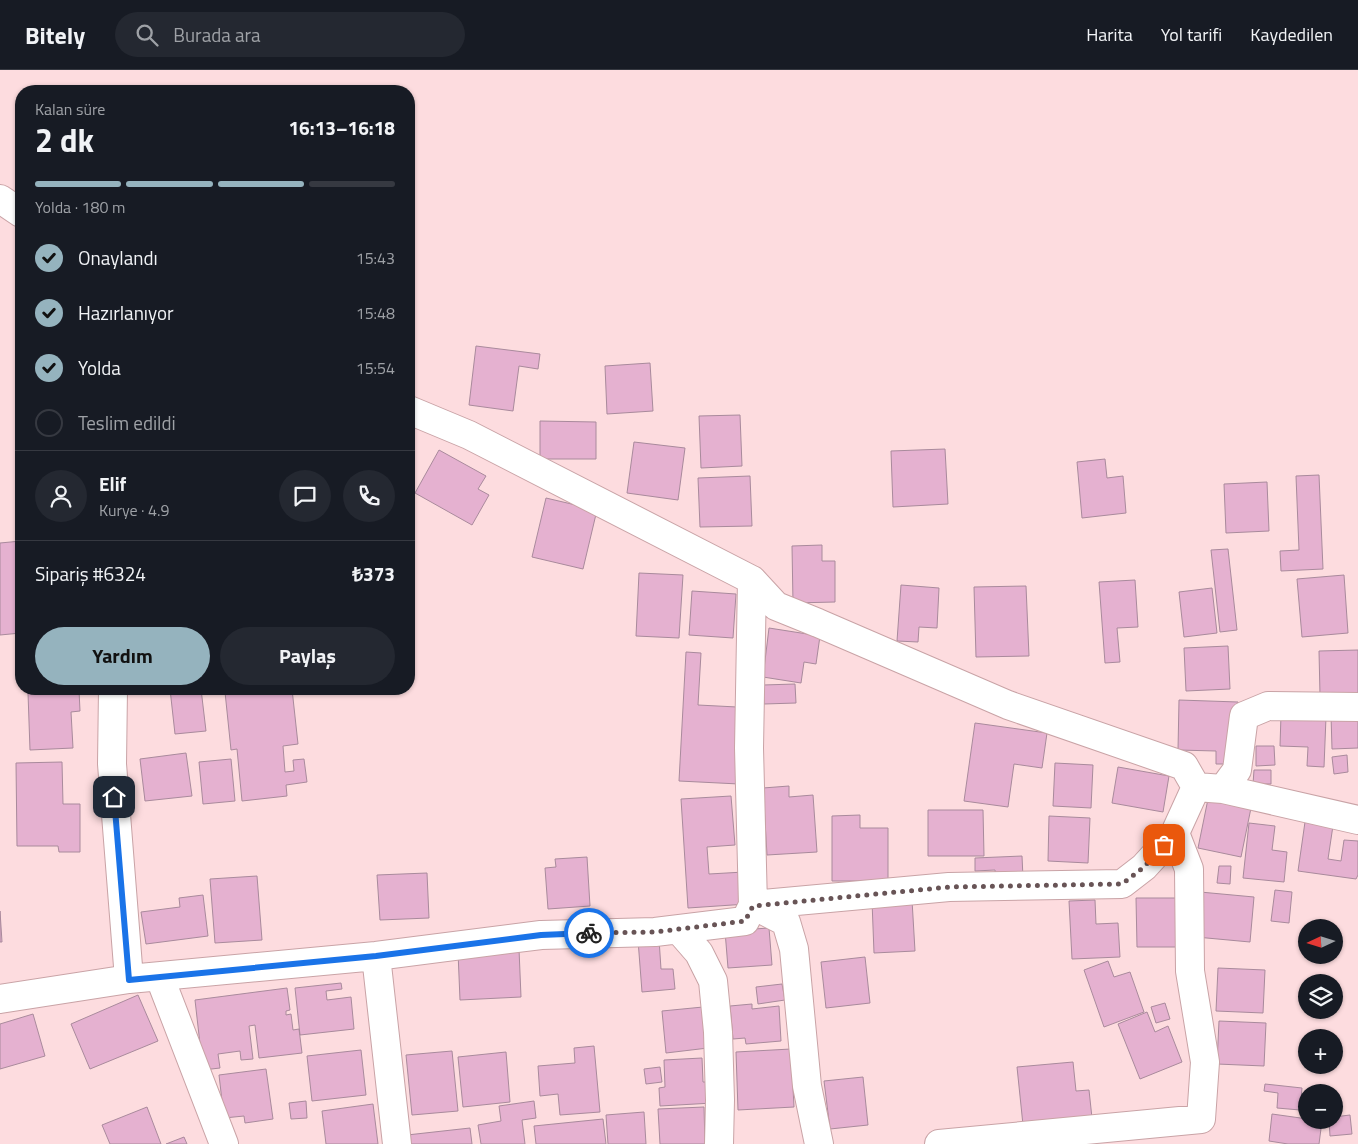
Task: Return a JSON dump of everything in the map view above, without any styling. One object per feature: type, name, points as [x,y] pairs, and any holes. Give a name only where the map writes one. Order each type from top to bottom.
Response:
[{"type":"street","points":[[0,199],[15,209]]},
{"type":"street","points":[[415,413],[468,435],[752,580],[776,606],[1008,705],[1184,766],[1196,787]]},
{"type":"street","points":[[0,999],[129,980],[376,956],[541,935],[655,932],[745,921],[753,906],[750,748],[752,580]]},
{"type":"street","points":[[113,695],[112,774],[129,980]]},
{"type":"street","points":[[1223,789],[1237,770],[1244,716],[1268,706],[1358,707]]},
{"type":"street","points":[[1196,787],[1223,789],[1358,820]]},
{"type":"street","points":[[753,906],[949,887],[1122,884],[1144,867],[1174,833],[1196,787]]},
{"type":"street","points":[[940,1144],[1202,1119],[1205,1062],[1190,971],[1189,869],[1174,833]]},
{"type":"street","points":[[753,906],[786,922],[794,949],[807,1086],[819,1144]]},
{"type":"street","points":[[679,930],[699,953],[713,981],[718,1032],[719,1144]]},
{"type":"street","points":[[376,956],[397,1144]]},
{"type":"street","points":[[160,978],[224,1144]]},
{"type":"building","points":[[476,346],[540,354],[538,369],[519,366],[513,411],[469,405]]},
{"type":"building","points":[[650,363],[653,411],[607,414],[605,366]]},
{"type":"building","points":[[740,415],[742,466],[701,468],[699,416]]},
{"type":"building","points":[[540,421],[596,422],[596,459],[540,459]]},
{"type":"building","points":[[634,442],[685,448],[678,500],[627,493]]},
{"type":"building","points":[[945,449],[948,504],[893,507],[891,451]]},
{"type":"building","points":[[439,450],[486,476],[478,489],[489,495],[472,525],[415,493]]},
{"type":"building","points":[[1105,459],[1107,478],[1123,476],[1126,513],[1082,518],[1077,462]]},
{"type":"building","points":[[1319,475],[1323,569],[1281,571],[1280,551],[1299,550],[1296,476]]},
{"type":"building","points":[[750,476],[752,526],[700,527],[698,478]]},
{"type":"building","points":[[1267,482],[1269,531],[1226,533],[1224,484]]},
{"type":"building","points":[[546,498],[597,510],[583,569],[532,557]]},
{"type":"building","points":[[15,542],[15,634],[0,635],[0,543]]},
{"type":"building","points":[[822,545],[822,561],[835,561],[835,602],[793,603],[792,546]]},
{"type":"building","points":[[1228,549],[1237,630],[1220,632],[1211,550]]},
{"type":"building","points":[[639,573],[683,575],[679,638],[636,636]]},
{"type":"building","points":[[1344,575],[1348,633],[1302,637],[1297,579]]},
{"type":"building","points":[[1135,580],[1138,627],[1117,628],[1120,662],[1105,663],[1099,582]]},
{"type":"building","points":[[901,585],[939,588],[937,628],[919,627],[918,642],[897,641]]},
{"type":"building","points":[[1026,586],[1029,656],[976,657],[974,587]]},
{"type":"building","points":[[1212,588],[1217,633],[1184,637],[1179,592]]},
{"type":"building","points":[[692,591],[736,594],[733,638],[689,635]]},
{"type":"building","points":[[769,628],[820,636],[816,664],[804,662],[801,683],[763,677]]},
{"type":"building","points":[[1228,646],[1230,689],[1186,691],[1184,648]]},
{"type":"building","points":[[1358,650],[1358,693],[1320,695],[1319,651]]},
{"type":"building","points":[[686,652],[701,653],[698,705],[737,707],[739,784],[679,781]]},
{"type":"building","points":[[795,684],[796,703],[764,704],[763,685]]},
{"type":"building","points":[[28,695],[79,695],[80,711],[71,712],[73,748],[30,750]]},
{"type":"building","points":[[171,695],[202,695],[206,731],[175,734]]},
{"type":"building","points":[[225,695],[293,695],[298,744],[283,746],[285,772],[294,771],[293,760],[304,759],[307,782],[286,785],[287,796],[242,801],[237,749],[231,750]]},
{"type":"building","points":[[1179,700],[1238,702],[1237,764],[1216,764],[1216,751],[1178,750]]},
{"type":"building","points":[[1358,714],[1358,748],[1332,749],[1331,715]]},
{"type":"building","points":[[1281,715],[1326,717],[1324,767],[1307,766],[1308,747],[1280,746]]},
{"type":"building","points":[[975,723],[1047,733],[1042,768],[1014,764],[1008,807],[964,801]]},
{"type":"building","points":[[1256,746],[1274,746],[1275,765],[1256,766]]},
{"type":"building","points":[[186,753],[192,796],[145,801],[140,759]]},
{"type":"building","points":[[1347,755],[1348,772],[1334,774],[1332,757]]},
{"type":"building","points":[[231,759],[235,801],[203,804],[199,762]]},
{"type":"building","points":[[62,762],[63,804],[80,804],[80,852],[59,852],[58,846],[17,846],[16,763]]},
{"type":"building","points":[[1055,763],[1093,765],[1091,808],[1053,806]]},
{"type":"building","points":[[1118,767],[1169,776],[1163,812],[1112,803]]},
{"type":"building","points":[[1254,770],[1271,770],[1271,784],[1253,784]]},
{"type":"building","points":[[789,786],[789,797],[813,795],[817,852],[767,855],[763,788]]},
{"type":"building","points":[[731,796],[735,845],[707,847],[709,874],[744,872],[747,904],[688,908],[681,799]]},
{"type":"building","points":[[1208,799],[1251,808],[1241,857],[1198,848]]},
{"type":"building","points":[[928,810],[983,810],[984,856],[928,856]]},
{"type":"building","points":[[860,815],[860,828],[888,828],[888,881],[832,881],[832,816]]},
{"type":"building","points":[[1306,815],[1334,819],[1328,859],[1341,861],[1344,840],[1358,841],[1358,875],[1356,879],[1298,871]]},
{"type":"building","points":[[1049,816],[1090,818],[1088,863],[1048,861]]},
{"type":"building","points":[[1249,823],[1275,826],[1272,850],[1287,852],[1284,882],[1243,878]]},
{"type":"building","points":[[1022,856],[1023,878],[996,879],[995,870],[975,871],[975,858]]},
{"type":"building","points":[[587,857],[590,906],[548,909],[545,868],[556,867],[555,859]]},
{"type":"building","points":[[1219,866],[1231,866],[1230,884],[1217,883]]},
{"type":"building","points":[[427,873],[429,918],[380,920],[377,875]]},
{"type":"building","points":[[257,876],[262,940],[215,943],[210,879]]},
{"type":"building","points":[[1275,890],[1292,892],[1289,923],[1271,921]]},
{"type":"building","points":[[1200,892],[1254,897],[1250,942],[1196,937]]},
{"type":"building","points":[[203,895],[208,936],[146,944],[141,912],[180,907],[179,898]]},
{"type":"building","points":[[1136,898],[1177,898],[1178,947],[1137,947]]},
{"type":"building","points":[[912,900],[915,951],[874,953],[872,901]]},
{"type":"building","points":[[1095,900],[1096,924],[1118,923],[1120,957],[1072,959],[1069,901]]},
{"type":"building","points":[[0,911],[2,942],[0,942]]},
{"type":"building","points":[[769,928],[772,965],[728,968],[725,931]]},
{"type":"building","points":[[659,939],[661,969],[673,969],[675,989],[642,992],[638,940]]},
{"type":"building","points":[[519,949],[521,997],[460,1000],[458,952]]},
{"type":"building","points":[[865,957],[870,1003],[826,1008],[821,962]]},
{"type":"building","points":[[1108,961],[1114,977],[1130,972],[1144,1012],[1104,1027],[1084,970]]},
{"type":"building","points":[[1218,968],[1265,970],[1263,1013],[1216,1011]]},
{"type":"building","points":[[341,983],[342,989],[326,991],[327,1000],[351,997],[354,1029],[300,1035],[295,988]]},
{"type":"building","points":[[782,984],[785,1000],[758,1004],[756,987]]},
{"type":"building","points":[[287,988],[290,1010],[286,1011],[286,1015],[291,1014],[293,1030],[299,1029],[302,1053],[259,1058],[255,1025],[249,1026],[253,1059],[241,1060],[240,1051],[218,1054],[220,1068],[203,1070],[195,1000]]},
{"type":"building","points":[[138,995],[158,1041],[90,1069],[71,1024]]},
{"type":"building","points":[[1165,1003],[1170,1019],[1156,1023],[1151,1007]]},
{"type":"building","points":[[752,1004],[752,1009],[779,1006],[781,1041],[746,1044],[745,1038],[733,1039],[730,1006]]},
{"type":"building","points":[[703,1007],[708,1048],[666,1053],[662,1011]]},
{"type":"building","points":[[1147,1012],[1155,1032],[1168,1026],[1182,1062],[1140,1079],[1118,1024]]},
{"type":"building","points":[[33,1014],[45,1056],[0,1069],[0,1024]]},
{"type":"building","points":[[1219,1021],[1266,1023],[1264,1066],[1217,1064]]},
{"type":"building","points":[[594,1046],[600,1112],[560,1115],[558,1094],[540,1096],[538,1066],[575,1063],[574,1048]]},
{"type":"building","points":[[791,1049],[794,1107],[738,1110],[736,1052]]},
{"type":"building","points":[[361,1050],[366,1095],[312,1101],[307,1056]]},
{"type":"building","points":[[452,1051],[458,1111],[412,1115],[406,1055]]},
{"type":"building","points":[[506,1052],[510,1102],[463,1107],[458,1057]]},
{"type":"building","points":[[702,1058],[703,1082],[712,1082],[713,1103],[660,1106],[659,1088],[665,1087],[664,1060]]},
{"type":"building","points":[[1073,1062],[1076,1091],[1089,1090],[1092,1118],[1023,1125],[1017,1067]]},
{"type":"building","points":[[660,1067],[662,1082],[646,1084],[644,1069]]},
{"type":"building","points":[[266,1069],[273,1119],[245,1123],[244,1116],[224,1118],[219,1075]]},
{"type":"building","points":[[863,1077],[868,1125],[830,1129],[824,1081]]},
{"type":"building","points":[[1265,1084],[1298,1088],[1298,1110],[1277,1108],[1278,1093],[1264,1091]]},
{"type":"building","points":[[306,1101],[307,1118],[291,1119],[289,1103]]},
{"type":"building","points":[[534,1101],[536,1118],[522,1120],[525,1144],[481,1144],[478,1125],[501,1121],[499,1106]]},
{"type":"building","points":[[373,1104],[378,1144],[326,1144],[322,1111]]},
{"type":"building","points":[[147,1107],[161,1144],[110,1144],[102,1125]]},
{"type":"building","points":[[704,1107],[705,1144],[660,1144],[658,1109]]},
{"type":"building","points":[[644,1112],[646,1144],[608,1144],[606,1115]]},
{"type":"building","points":[[1272,1114],[1298,1118],[1298,1129],[1321,1129],[1319,1144],[1288,1144],[1269,1141]]},
{"type":"building","points":[[1350,1115],[1352,1134],[1330,1136],[1330,1129],[1343,1129],[1343,1116]]},
{"type":"building","points":[[603,1119],[606,1144],[536,1144],[534,1126]]},
{"type":"building","points":[[470,1128],[472,1144],[408,1144],[407,1135]]},
{"type":"building","points":[[184,1137],[187,1144],[166,1144]]},
{"type":"way so far","points":[[589,933],[679,930],[745,921],[753,906],[949,887],[1122,884],[1144,867],[1164,845]]},
{"type":"route","points":[[114,797],[129,980],[376,956],[541,935],[589,933]]}]
